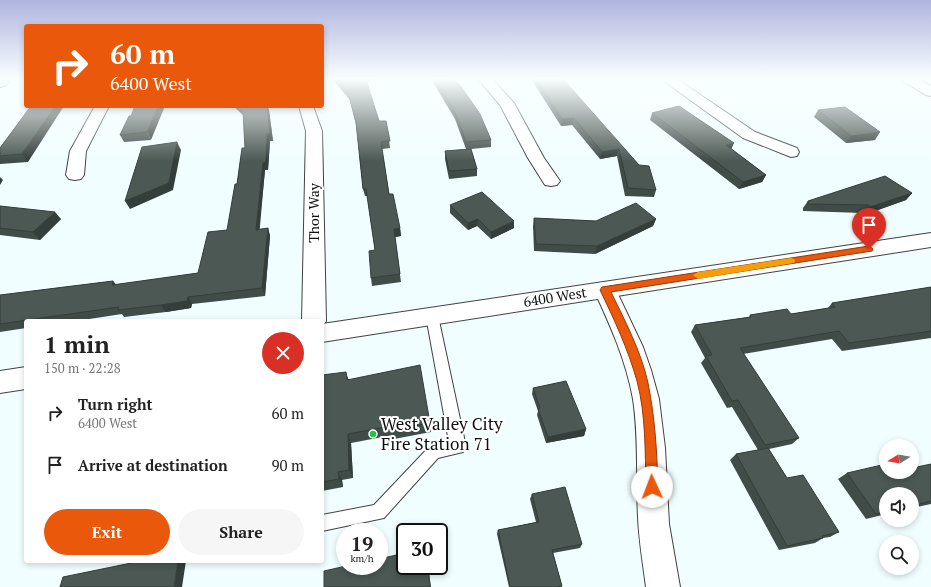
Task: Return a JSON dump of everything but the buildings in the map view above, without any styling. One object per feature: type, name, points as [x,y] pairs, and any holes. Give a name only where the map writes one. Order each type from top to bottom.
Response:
[{"type":"street","points":[[509,106],[536,158],[551,181]]},
{"type":"street","points":[[708,106],[749,135],[791,152]]},
{"type":"street","points":[[75,175],[78,151],[101,108]]},
{"type":"street","name":"Thor Way","points":[[307,108],[314,131],[314,319]]},
{"type":"street","name":"6400 West","points":[[324,333],[931,240]]},
{"type":"street","points":[[605,290],[628,338],[636,360],[647,405],[650,429],[653,517],[663,587]]},
{"type":"street","points":[[0,382],[24,378]]},
{"type":"lane","points":[[324,523],[378,512],[434,452],[458,447],[432,316]]},
{"type":"slow traffic","points":[[698,275],[791,261]]},
{"type":"place","name":"West Valley City Fire Station 71","points":[[373,434]]},
{"type":"route","points":[[652,487],[650,429],[642,382],[628,338],[605,290],[869,249]]}]
